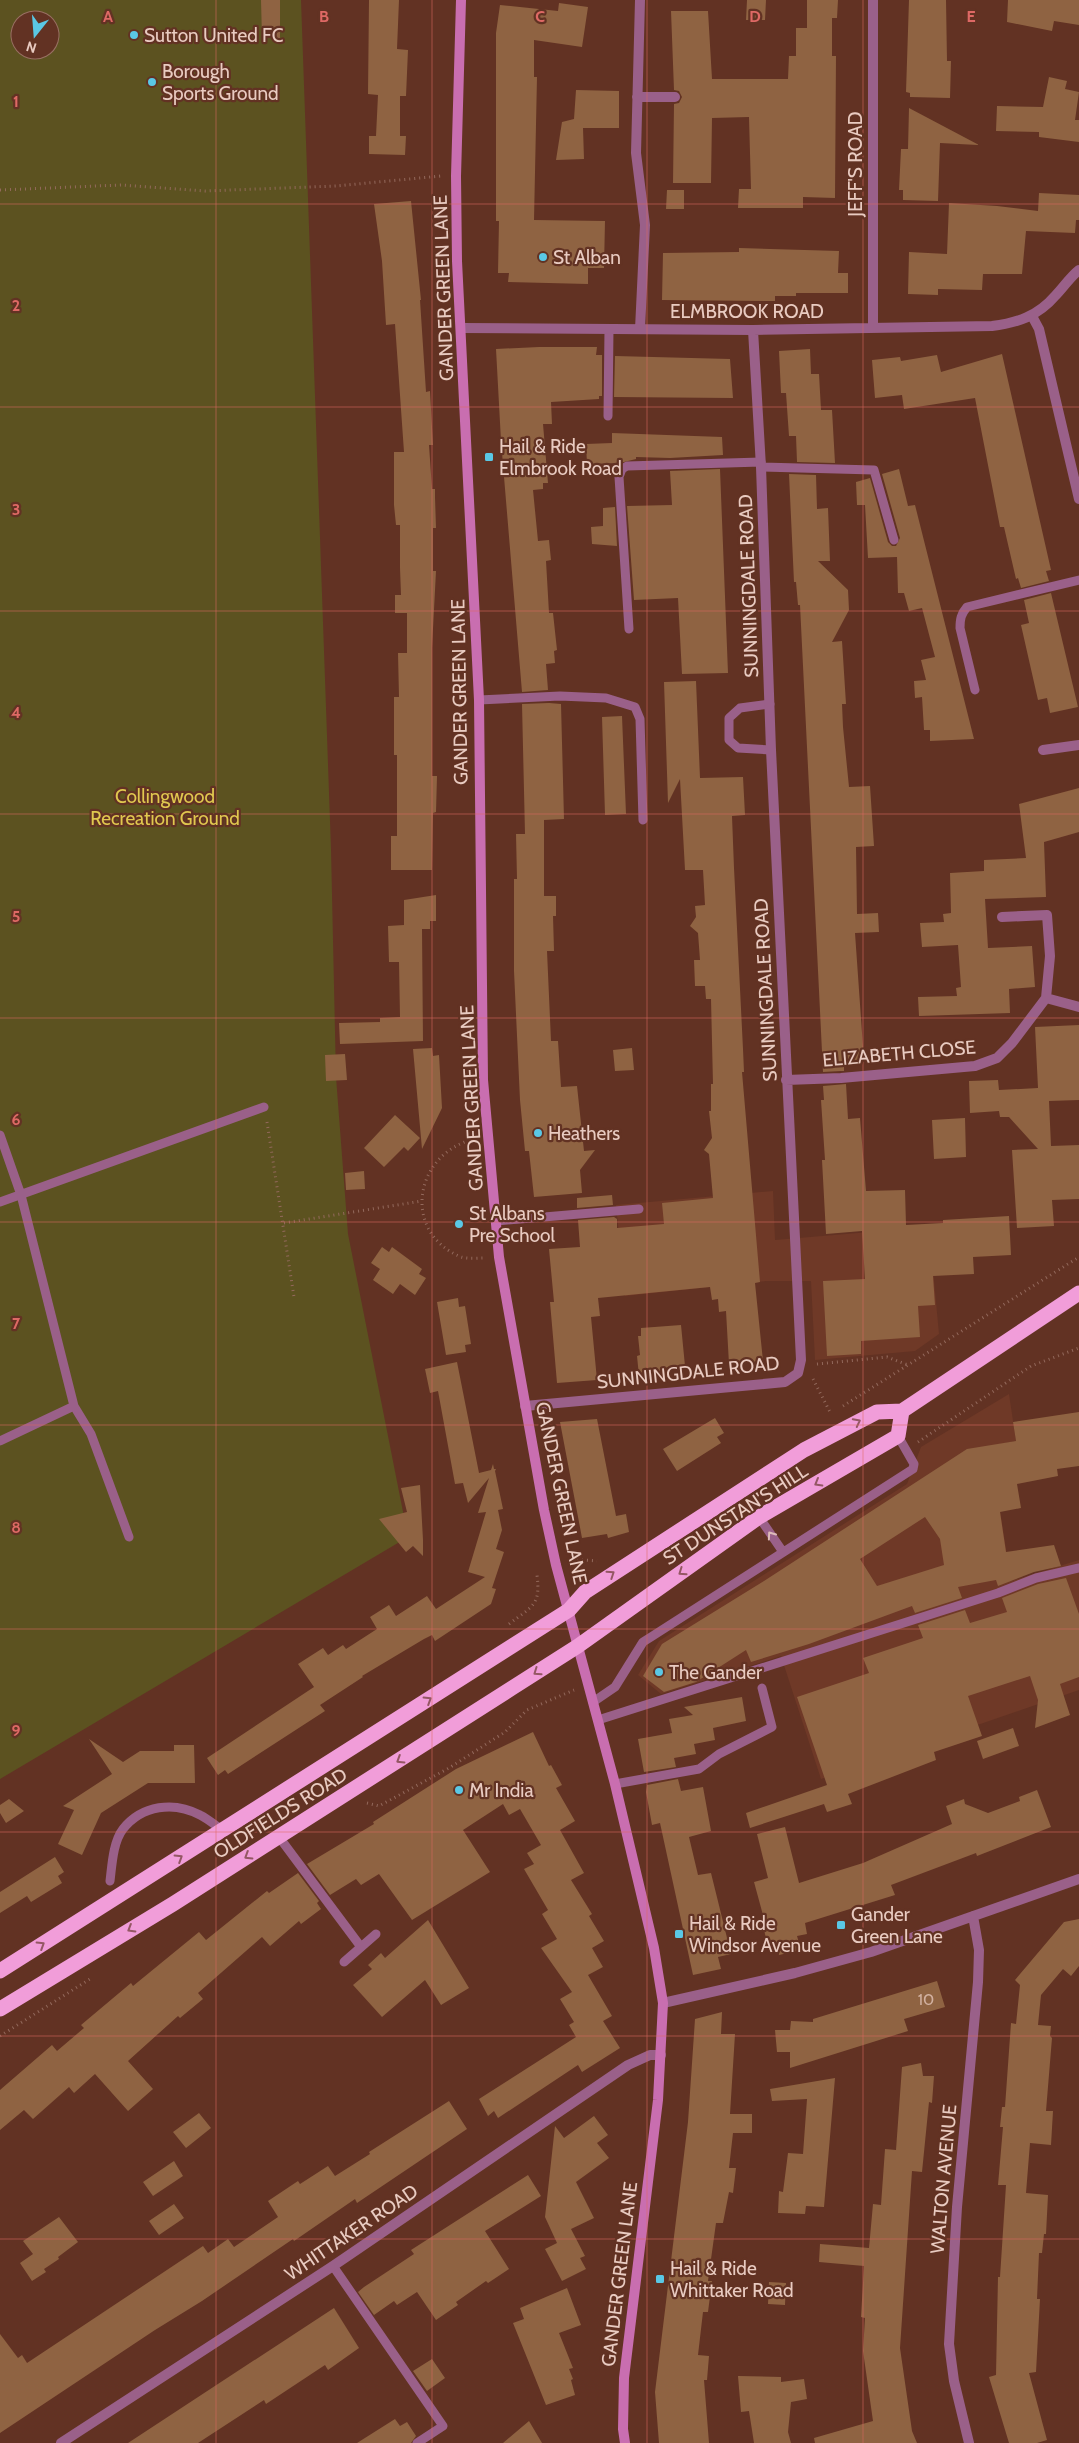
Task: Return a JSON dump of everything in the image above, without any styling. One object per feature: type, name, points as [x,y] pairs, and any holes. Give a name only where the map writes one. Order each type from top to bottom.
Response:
[{"type":"highway","points":[[898,1436],[902,1411],[1078,1295]]},
{"type":"highway","name":"ST DUNSTAN'S HILL","points":[[569,1610],[585,1592],[804,1450],[877,1412],[902,1411]]},
{"type":"highway","name":"ST DUNSTAN'S HILL","points":[[578,1646],[759,1518],[898,1436]]},
{"type":"highway","name":"OLDFIELDS ROAD","points":[[0,1971],[569,1610]]},
{"type":"highway","name":"OLDFIELDS ROAD","points":[[0,2009],[279,1837],[578,1646]]},
{"type":"street","name":"GANDER GREEN LANE","points":[[461,0],[456,176],[461,328],[479,700],[484,1080],[496,1221],[500,1256],[544,1510],[556,1566],[615,1784],[654,1948],[662,2003],[662,2055],[658,2100],[624,2378],[623,2430],[625,2443]]},
{"type":"street","points":[[640,0],[637,176],[645,225],[640,329]]},
{"type":"street","name":"JEFF'S ROAD","points":[[872,327],[873,0]]},
{"type":"street","points":[[637,97],[675,97]]},
{"type":"street","name":"ELMBROOK ROAD","points":[[461,328],[753,330],[992,326],[1012,324],[1032,316],[1053,299],[1079,270]]},
{"type":"street","points":[[1032,316],[1039,329],[1079,499]]},
{"type":"street","name":"SUNNINGDALE ROAD","points":[[525,1406],[785,1382],[798,1373],[801,1360],[786,1080],[771,750],[761,464],[753,330]]},
{"type":"street","points":[[1044,750],[1079,745]]},
{"type":"street","points":[[1002,917],[1047,915],[1050,956],[1046,998],[1079,1007]]},
{"type":"street","name":"ELIZABETH CLOSE","points":[[786,1080],[841,1078],[987,1063],[998,1058],[1012,1043],[1046,998]]},
{"type":"street","points":[[662,2003],[795,1973],[871,1952],[1079,1880]]},
{"type":"street","name":"WALTON AVENUE","points":[[970,2443],[954,2381],[948,2344],[957,2207],[978,1982],[979,1950],[973,1916]]},
{"type":"street","name":"WHITTAKER ROAD","points":[[61,2443],[333,2266],[628,2065],[650,2055],[662,2055]]},
{"type":"lane","points":[[608,416],[609,329]]},
{"type":"lane","points":[[630,629],[619,476],[622,469],[627,466],[761,464],[874,470],[894,540]]},
{"type":"lane","points":[[975,690],[960,628],[962,612],[968,607],[1079,580]]},
{"type":"lane","points":[[479,700],[606,698],[635,707],[640,718],[643,820]]},
{"type":"lane","points":[[770,704],[740,708],[729,718],[729,740],[738,748],[771,750]]},
{"type":"lane","points":[[0,1202],[264,1107]]},
{"type":"lane","points":[[0,1135],[21,1195],[74,1406],[91,1434],[129,1537]]},
{"type":"lane","points":[[496,1221],[639,1209]]},
{"type":"lane","points":[[0,1441],[74,1406]]},
{"type":"lane","points":[[593,1702],[615,1687],[643,1642],[913,1469],[914,1464],[898,1436]]},
{"type":"lane","points":[[759,1518],[783,1552]]},
{"type":"lane","points":[[598,1720],[998,1593],[1036,1578],[1079,1568]]},
{"type":"lane","points":[[615,1784],[699,1769],[719,1754],[772,1727],[762,1688]]},
{"type":"lane","points":[[110,1881],[113,1855],[122,1829],[141,1814],[165,1805],[199,1814],[222,1830]]},
{"type":"lane","points":[[279,1837],[361,1948]]},
{"type":"lane","points":[[344,1962],[376,1934]]},
{"type":"lane","points":[[333,2266],[442,2426],[417,2443]]},
{"type":"path","points":[[0,190],[121,185],[205,191],[327,187],[432,176]]},
{"type":"path","points":[[264,1107],[284,1223],[294,1297]]},
{"type":"path","points":[[488,1135],[453,1147],[439,1158],[430,1168],[424,1184],[422,1201],[424,1219],[431,1235],[443,1247],[463,1257],[500,1256]]},
{"type":"path","points":[[284,1223],[422,1201]]},
{"type":"path","points":[[798,1373],[815,1380],[830,1414],[1079,1257]]},
{"type":"path","points":[[919,1442],[1031,1366],[1079,1348]]},
{"type":"path","points":[[798,1373],[817,1363],[887,1357],[908,1365]]},
{"type":"path","points":[[572,1559],[596,1561],[603,1557]]},
{"type":"path","points":[[506,1625],[534,1605],[540,1594],[537,1575]]},
{"type":"path","name":"OLDFIELDS ROAD","points":[[364,1802],[379,1806],[449,1768],[505,1732],[527,1710],[568,1694]]},
{"type":"path","points":[[0,2036],[92,1978]]},
{"type":"shaded area","points":[[773,1191],[775,1240],[929,1227],[939,1334],[915,1351],[815,1360],[811,1281],[766,1281],[625,1296],[616,1205]]},
{"type":"shaded area","points":[[1009,1394],[1016,1441],[990,1446],[1011,1581],[1079,1560],[1079,1690],[821,1779],[781,1656],[661,1694],[638,1675],[659,1641],[907,1484],[921,1447]]},
{"type":"green space","name":"Collingwood Recreation Ground","points":[[0,0],[301,0],[331,849],[336,1077],[348,1234],[408,1537],[0,1779]]},
{"type":"building","points":[[261,0],[280,0],[280,38],[262,38]]},
{"type":"building","points":[[369,0],[399,0],[397,49],[408,50],[406,96],[400,96],[400,136],[406,136],[405,155],[369,154],[369,136],[376,136],[378,95],[368,94]]},
{"type":"building","points":[[747,0],[766,0],[765,20],[746,20]]},
{"type":"building","points":[[807,0],[838,0],[837,18],[832,18],[832,56],[836,56],[835,198],[803,197],[803,208],[738,208],[739,189],[751,189],[749,117],[712,118],[711,183],[673,183],[674,104],[679,103],[682,97],[679,91],[674,90],[671,11],[708,11],[712,79],[788,79],[789,56],[796,56],[796,28],[807,28]]},
{"type":"building","points":[[909,0],[946,0],[947,61],[951,61],[950,98],[910,97],[910,93],[906,92]]},
{"type":"building","points":[[1008,0],[1079,0],[1079,25],[1054,21],[1052,31],[1007,22]]},
{"type":"building","points":[[559,3],[588,7],[582,47],[534,40],[534,77],[537,77],[534,220],[605,221],[604,268],[588,268],[588,284],[508,282],[509,273],[498,273],[499,221],[496,221],[496,33],[500,5],[558,11]]},
{"type":"building","points":[[1049,77],[1067,81],[1065,89],[1079,92],[1075,120],[1079,120],[1079,142],[1039,137],[1039,132],[996,131],[997,106],[1043,107]]},
{"type":"building","points":[[576,90],[619,91],[619,128],[583,128],[584,159],[556,160],[562,122],[574,119]]},
{"type":"building","points":[[909,108],[979,145],[940,143],[938,201],[903,200],[903,190],[899,190],[901,149],[908,149]]},
{"type":"building","points":[[667,190],[684,190],[684,209],[666,209]]},
{"type":"building","points":[[1039,193],[1079,195],[1079,220],[1076,220],[1075,233],[1026,231],[1022,274],[983,274],[982,290],[938,289],[938,295],[908,294],[909,252],[947,254],[949,203],[1038,211]]},
{"type":"building","points":[[411,201],[421,300],[426,392],[430,391],[433,445],[429,445],[432,489],[435,489],[436,528],[433,528],[433,571],[436,571],[432,648],[432,776],[437,776],[436,812],[433,813],[432,870],[391,870],[391,836],[397,836],[397,755],[394,755],[394,697],[399,697],[398,653],[407,653],[407,613],[395,613],[395,595],[401,595],[400,525],[396,525],[394,505],[394,452],[404,452],[395,324],[386,325],[382,261],[374,204]]},
{"type":"building","points":[[739,248],[839,251],[838,273],[848,273],[848,293],[796,293],[796,296],[775,296],[775,301],[662,300],[663,253],[739,252]]},
{"type":"building","points":[[597,347],[596,355],[602,355],[602,396],[599,396],[599,399],[551,402],[552,424],[543,424],[548,483],[543,483],[543,489],[533,490],[538,541],[549,540],[551,560],[546,561],[549,613],[553,613],[557,650],[554,651],[555,663],[546,664],[548,690],[522,692],[501,441],[496,349]]},
{"type":"building","points":[[810,349],[811,374],[819,374],[821,410],[832,410],[835,463],[797,462],[796,436],[789,436],[786,393],[781,393],[779,351]]},
{"type":"building","points":[[1002,354],[1051,570],[1046,571],[1049,581],[1021,588],[1018,578],[1016,579],[1004,527],[1000,527],[975,398],[904,409],[902,395],[875,398],[872,360],[900,357],[901,361],[937,355],[941,372]]},
{"type":"building","points":[[615,356],[730,359],[733,398],[614,397]]},
{"type":"building","points":[[612,433],[722,437],[723,455],[670,458],[636,457],[636,459],[620,463],[587,464],[586,444],[612,443]]},
{"type":"building","points":[[720,469],[728,673],[682,674],[678,598],[634,600],[627,506],[672,505],[670,471]]},
{"type":"building","points":[[899,469],[908,506],[915,505],[974,739],[930,741],[930,730],[924,730],[922,697],[915,698],[914,681],[926,680],[921,660],[935,657],[922,608],[909,611],[904,593],[898,593],[897,557],[868,558],[865,505],[857,505],[856,482],[870,478],[888,542],[892,546],[896,546],[900,538],[882,474]]},
{"type":"building","points":[[789,474],[816,475],[817,509],[828,508],[830,561],[818,561],[848,590],[849,610],[832,642],[842,641],[846,704],[842,704],[843,727],[849,787],[870,786],[874,846],[856,847],[857,914],[878,913],[879,932],[855,933],[864,1061],[844,1062],[844,1071],[823,1072],[800,605],[798,605],[796,582],[794,582]]},
{"type":"building","points":[[615,507],[617,546],[592,544],[591,527],[603,526],[603,508]]},
{"type":"building","points":[[1051,593],[1078,707],[1050,713],[1047,698],[1038,700],[1021,625],[1029,623],[1024,600]]},
{"type":"building","points":[[696,681],[700,778],[743,777],[745,815],[732,816],[744,1072],[742,1072],[760,1282],[755,1283],[763,1361],[729,1364],[726,1311],[719,1312],[718,1299],[712,1300],[710,1287],[598,1298],[600,1316],[591,1317],[597,1380],[557,1383],[550,1302],[554,1302],[549,1249],[580,1247],[578,1220],[614,1217],[617,1219],[617,1228],[664,1224],[662,1203],[713,1198],[709,1154],[704,1150],[712,1138],[709,1111],[711,1111],[711,1084],[713,1084],[711,999],[706,999],[705,986],[695,986],[694,960],[700,960],[698,933],[690,926],[696,917],[695,906],[705,905],[703,870],[685,870],[680,779],[668,803],[664,682]]},
{"type":"building","points":[[522,704],[561,704],[564,819],[544,820],[544,896],[556,896],[556,916],[553,916],[554,951],[547,951],[551,1041],[558,1041],[561,1087],[577,1086],[584,1151],[595,1150],[580,1170],[582,1193],[534,1197],[529,1151],[525,1151],[520,1100],[514,971],[514,879],[517,879],[516,834],[525,834]]},
{"type":"building","points":[[622,716],[626,814],[605,815],[602,717]]},
{"type":"building","points":[[1079,788],[1079,832],[1044,842],[1046,897],[985,899],[988,948],[1032,946],[1035,987],[1009,989],[1010,1013],[919,1016],[918,997],[957,996],[956,988],[961,987],[958,945],[922,947],[920,923],[944,922],[943,914],[951,913],[950,873],[984,871],[984,860],[1026,858],[1019,804]]},
{"type":"building","points":[[436,895],[436,921],[430,921],[430,929],[422,929],[423,1041],[340,1044],[339,1023],[380,1022],[380,1018],[400,1017],[399,962],[389,962],[388,926],[404,925],[404,900]]},
{"type":"building","points":[[1079,1025],[1079,1100],[1049,1101],[1051,1146],[1079,1145],[1079,1199],[1052,1200],[1054,1226],[1017,1228],[1012,1150],[1038,1149],[1009,1117],[1000,1117],[999,1111],[970,1113],[969,1081],[998,1080],[999,1090],[1038,1088],[1035,1027]]},
{"type":"building","points":[[432,1048],[433,1056],[439,1055],[442,1108],[422,1149],[413,1049]]},
{"type":"building","points":[[632,1048],[634,1070],[615,1071],[613,1050]]},
{"type":"building","points":[[345,1054],[347,1080],[326,1081],[325,1055]]},
{"type":"building","points":[[846,1084],[848,1119],[860,1118],[866,1191],[905,1190],[906,1225],[943,1223],[943,1220],[1009,1216],[1011,1255],[973,1257],[974,1274],[933,1276],[935,1305],[918,1306],[920,1337],[861,1341],[861,1354],[827,1356],[823,1281],[865,1279],[862,1231],[826,1234],[822,1160],[825,1160],[821,1100],[824,1100],[823,1086]]},
{"type":"building","points":[[395,1115],[420,1138],[408,1151],[404,1147],[384,1167],[364,1148]]},
{"type":"building","points":[[965,1118],[966,1157],[934,1159],[932,1120]]},
{"type":"building","points":[[364,1171],[365,1189],[346,1190],[345,1173]]},
{"type":"building","points":[[612,1195],[613,1205],[577,1208],[577,1198]]},
{"type":"building","points":[[382,1247],[389,1252],[392,1247],[422,1269],[419,1274],[426,1278],[415,1295],[400,1284],[393,1294],[373,1280],[380,1269],[371,1263]]},
{"type":"building","points":[[458,1298],[459,1307],[465,1306],[471,1344],[465,1345],[466,1352],[446,1355],[437,1302]]},
{"type":"building","points":[[681,1325],[685,1366],[661,1368],[661,1374],[639,1376],[637,1356],[640,1355],[638,1336],[641,1336],[641,1328]]},
{"type":"building","points":[[457,1362],[479,1473],[491,1470],[493,1464],[494,1469],[496,1469],[503,1509],[498,1510],[502,1530],[496,1549],[504,1552],[492,1588],[496,1589],[491,1604],[435,1641],[432,1635],[362,1676],[320,1705],[325,1711],[228,1774],[225,1770],[218,1775],[207,1758],[314,1687],[298,1664],[323,1648],[328,1655],[343,1645],[346,1649],[377,1629],[370,1617],[389,1605],[396,1616],[427,1596],[436,1609],[485,1577],[468,1572],[486,1512],[478,1513],[489,1478],[468,1503],[463,1483],[455,1484],[438,1391],[430,1393],[425,1369]]},
{"type":"building","points":[[1079,1412],[1079,1466],[1057,1469],[1058,1476],[1017,1484],[1021,1508],[1000,1512],[1006,1552],[1054,1545],[1061,1566],[1034,1572],[998,1586],[996,1580],[958,1587],[962,1598],[915,1613],[912,1606],[809,1644],[751,1662],[746,1650],[696,1682],[664,1692],[643,1676],[662,1644],[764,1581],[967,1449],[1016,1441],[1013,1422]],"holes":[[[925,1517],[940,1539],[944,1565],[877,1586],[860,1559]]]},
{"type":"building","points":[[715,1418],[724,1433],[717,1437],[721,1443],[677,1471],[663,1449]]},
{"type":"building","points":[[597,1419],[616,1516],[626,1514],[629,1532],[608,1538],[607,1534],[582,1538],[560,1422]]},
{"type":"building","points":[[420,1485],[423,1556],[413,1546],[406,1552],[379,1519],[407,1512],[401,1488]]},
{"type":"building","points":[[1066,1578],[1079,1614],[1079,1677],[1060,1684],[1070,1715],[1035,1728],[1038,1700],[1030,1676],[968,1696],[982,1736],[934,1752],[936,1760],[848,1794],[852,1804],[827,1812],[824,1804],[750,1828],[746,1813],[827,1785],[797,1697],[869,1673],[863,1658],[923,1638],[918,1625],[965,1610],[970,1623],[1007,1612],[1002,1598],[1038,1584]]},
{"type":"building","points":[[742,1697],[746,1721],[713,1728],[715,1740],[694,1744],[696,1754],[674,1758],[676,1767],[644,1772],[638,1739],[672,1733],[669,1719],[693,1715],[684,1707]]},
{"type":"building","points":[[1013,1728],[1019,1746],[983,1759],[977,1741]]},
{"type":"building","points":[[533,1732],[549,1766],[551,1765],[562,1785],[556,1788],[575,1821],[560,1830],[584,1873],[571,1880],[592,1914],[589,1916],[604,1941],[592,1948],[603,1967],[588,1975],[612,2016],[603,2021],[620,2048],[582,2072],[578,2065],[498,2118],[494,2111],[488,2116],[479,2099],[576,2037],[569,2025],[574,2022],[560,1999],[572,1992],[541,1948],[557,1939],[542,1914],[548,1910],[524,1869],[534,1864],[527,1853],[541,1845],[520,1809],[509,1815],[503,1804],[463,1830],[490,1872],[412,1920],[379,1874],[361,1885],[356,1879],[330,1895],[307,1864],[374,1824],[373,1822],[456,1769]]},
{"type":"building","points":[[89,1739],[123,1762],[140,1751],[174,1751],[174,1745],[194,1745],[195,1783],[148,1783],[101,1813],[82,1855],[58,1844],[74,1810],[63,1806],[112,1774]]},
{"type":"building","points":[[678,1779],[681,1791],[703,1787],[711,1831],[689,1837],[698,1875],[711,1873],[731,1954],[718,1957],[721,1969],[693,1975],[660,1823],[652,1825],[646,1792],[647,1785]]},
{"type":"building","points":[[1037,1790],[1051,1827],[977,1856],[976,1853],[891,1885],[895,1895],[805,1923],[807,1934],[797,1936],[801,1950],[779,1955],[777,1945],[768,1946],[763,1926],[766,1926],[754,1882],[768,1878],[757,1834],[785,1827],[799,1883],[863,1863],[952,1824],[946,1806],[964,1799],[965,1804],[988,1813],[1020,1801],[1019,1797]]},
{"type":"building","points":[[9,1799],[24,1811],[6,1823],[0,1813],[0,1805]]},
{"type":"building","points":[[55,1857],[64,1872],[58,1876],[62,1883],[31,1902],[27,1896],[0,1913],[0,1892]]},
{"type":"building","points":[[298,1873],[319,1901],[317,1903],[321,1909],[301,1924],[299,1921],[270,1946],[262,1937],[198,1993],[203,1999],[180,2018],[178,2016],[128,2061],[153,2089],[128,2111],[95,2074],[74,2093],[69,2087],[33,2119],[24,2110],[0,2130],[0,2090],[52,2045],[57,2051],[84,2028],[81,2025],[131,1983],[133,1986],[199,1932],[206,1940],[267,1891],[269,1893]]},
{"type":"building","points":[[1079,1919],[1079,1966],[1071,1976],[1063,1969],[1041,1995],[1038,2025],[1051,2026],[1050,2036],[1052,2038],[1046,2111],[1053,2111],[1051,2145],[1030,2143],[1026,2193],[1048,2195],[1046,2234],[1044,2234],[1042,2253],[1039,2253],[1037,2299],[1040,2299],[1036,2372],[1029,2373],[1047,2440],[1037,2443],[1009,2443],[989,2377],[996,2375],[998,2277],[1000,2277],[1006,2185],[998,2185],[1003,2127],[1000,2127],[1002,2107],[1005,2107],[1011,2023],[1016,2024],[1020,1985],[1015,1980],[1064,1922]]},
{"type":"building","points":[[428,1920],[469,1988],[441,2005],[425,1980],[382,2017],[353,1985],[372,1969],[368,1965],[381,1953],[385,1958]]},
{"type":"building","points":[[937,1981],[945,2007],[904,2019],[908,2031],[790,2068],[790,2052],[777,2052],[775,2030],[790,2030],[791,2021],[813,2022],[813,2019]]},
{"type":"building","points":[[722,2012],[721,2034],[735,2034],[730,2114],[752,2114],[752,2133],[733,2133],[729,2168],[736,2168],[733,2193],[729,2192],[723,2223],[716,2223],[708,2281],[712,2281],[708,2312],[703,2312],[698,2355],[709,2356],[707,2380],[704,2380],[709,2443],[659,2443],[655,2392],[688,2122],[695,2019]]},
{"type":"building","points":[[921,2063],[923,2076],[934,2076],[932,2103],[929,2102],[922,2172],[912,2171],[900,2348],[912,2431],[917,2443],[815,2443],[814,2438],[873,2421],[863,2351],[865,2318],[861,2317],[864,2266],[819,2262],[820,2244],[869,2248],[873,2204],[881,2205],[885,2149],[896,2150],[902,2067]]},
{"type":"building","points":[[835,2078],[824,2207],[806,2206],[805,2214],[778,2213],[779,2191],[783,2192],[788,2153],[803,2154],[807,2099],[772,2101],[770,2089]]},
{"type":"building","points":[[449,2101],[467,2129],[357,2203],[355,2199],[294,2241],[293,2239],[0,2433],[0,2334],[18,2358],[22,2355],[27,2363],[203,2246],[208,2253],[228,2239],[234,2247],[278,2217],[268,2201],[298,2181],[300,2184],[328,2166],[335,2176]]},
{"type":"building","points":[[199,2113],[211,2128],[186,2148],[173,2132]]},
{"type":"building","points":[[594,2116],[608,2135],[597,2143],[609,2158],[576,2182],[594,2218],[571,2229],[585,2256],[580,2258],[586,2269],[562,2281],[545,2249],[557,2243],[545,2217],[555,2126],[564,2138]]},
{"type":"building","points":[[174,2161],[183,2176],[153,2196],[143,2182]]},
{"type":"building","points":[[528,2175],[541,2196],[485,2231],[509,2269],[488,2283],[486,2281],[456,2302],[458,2305],[436,2320],[417,2292],[397,2305],[394,2301],[374,2315],[358,2292],[414,2254],[411,2250]]},
{"type":"building","points":[[174,2204],[184,2218],[159,2235],[149,2221]]},
{"type":"building","points":[[59,2217],[78,2242],[44,2269],[46,2272],[32,2281],[20,2263],[33,2254],[23,2241]]},
{"type":"building","points":[[769,2282],[786,2283],[785,2305],[768,2304]]},
{"type":"building","points":[[567,2288],[581,2325],[559,2333],[573,2368],[569,2369],[573,2379],[571,2380],[575,2395],[546,2405],[513,2323],[524,2319],[520,2308]]},
{"type":"building","points":[[334,2308],[359,2348],[328,2370],[325,2365],[266,2404],[264,2400],[198,2443],[128,2443]]},
{"type":"building","points":[[432,2359],[445,2378],[427,2391],[413,2371]]},
{"type":"building","points":[[738,2376],[781,2377],[781,2382],[804,2379],[807,2399],[791,2402],[788,2432],[791,2443],[754,2443],[749,2411],[741,2412]]},
{"type":"building","points":[[395,2419],[400,2426],[407,2422],[416,2436],[411,2443],[357,2443]]},
{"type":"building","points":[[529,2421],[542,2443],[503,2443]]},
{"type":"place","name":"Sutton United FC","points":[[134,35]]},
{"type":"place","name":"Borough Sports Ground","points":[[152,82]]},
{"type":"place","name":"St Alban","points":[[543,257]]},
{"type":"place","name":"Hail & Ride Elmbrook Road","points":[[489,457]]},
{"type":"place","name":"Heathers","points":[[538,1133]]},
{"type":"place","name":"St Albans Pre School","points":[[459,1224]]},
{"type":"place","name":"The Gander","points":[[659,1672]]},
{"type":"place","name":"Mr India","points":[[459,1790]]},
{"type":"place","name":"Gander Green Lane","points":[[841,1925]]},
{"type":"place","name":"Hail & Ride Windsor Avenue","points":[[679,1934]]},
{"type":"place","name":"Hail & Ride Whittaker Road","points":[[660,2279]]}]
